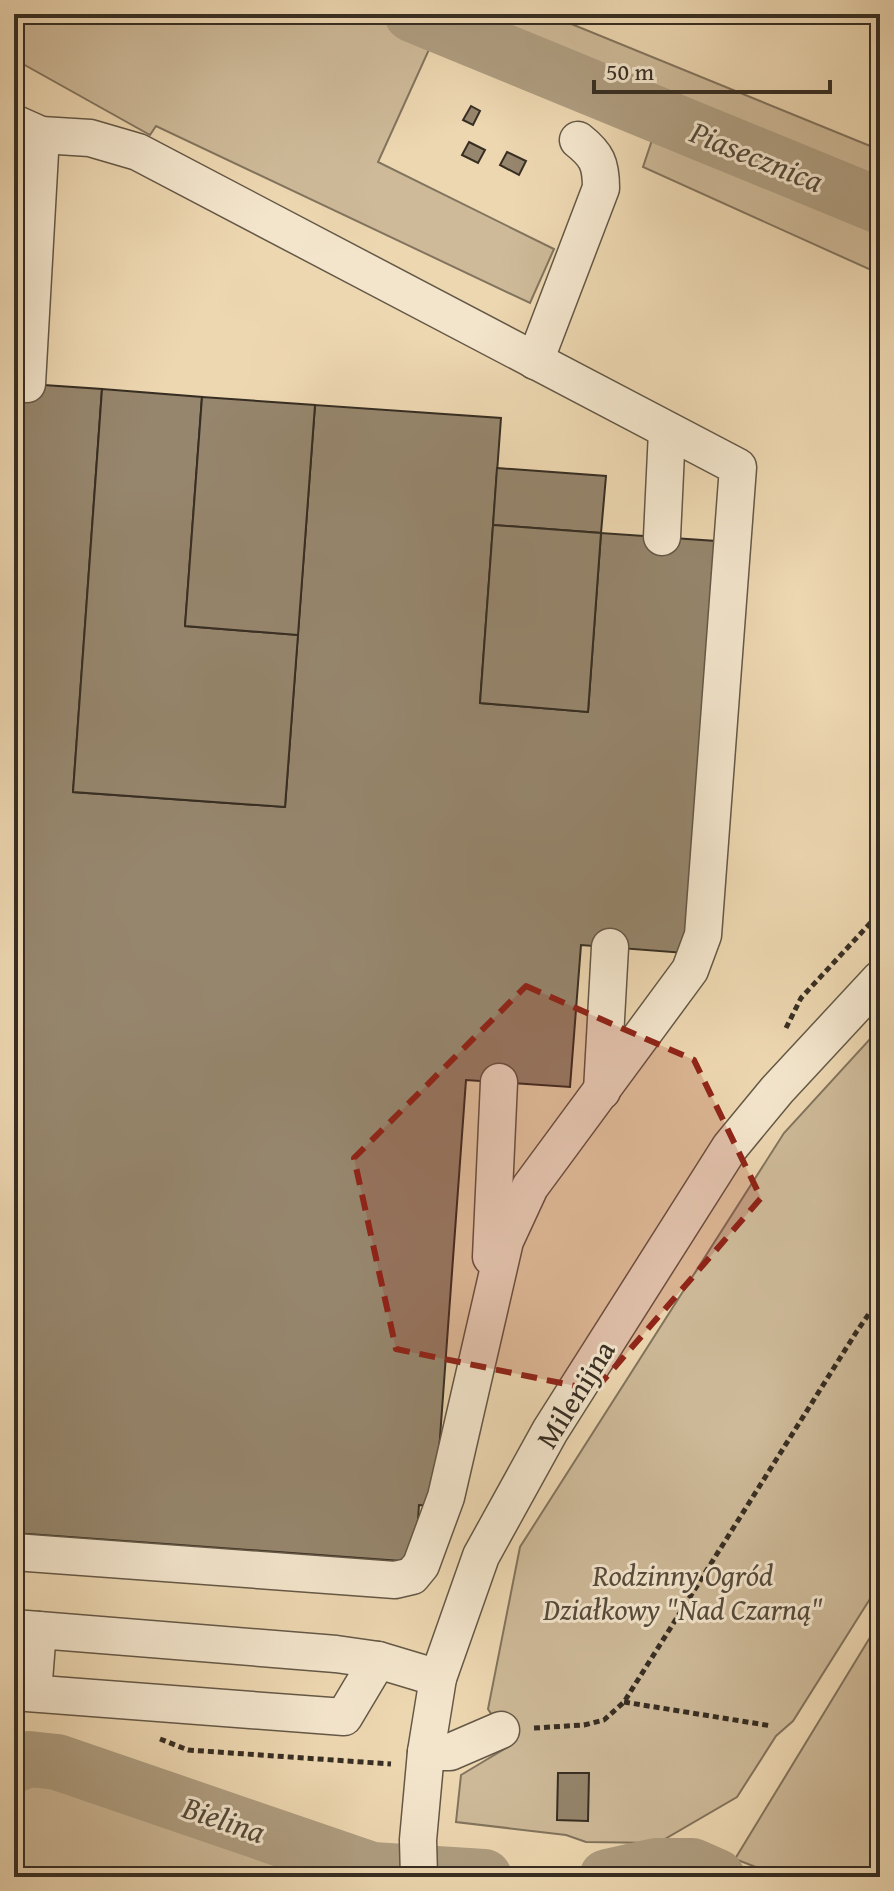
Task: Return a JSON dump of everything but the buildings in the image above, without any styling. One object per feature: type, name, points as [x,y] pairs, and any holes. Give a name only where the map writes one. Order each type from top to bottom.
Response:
[{"type":"street","points":[[14,1552],[395,1580],[412,1576],[421,1565],[446,1497],[505,1241],[530,1187],[690,970],[703,935],[738,467],[138,152],[90,138],[27,129],[27,384]]},
{"type":"street","points":[[535,361],[601,188],[601,171],[593,152],[578,140]]},
{"type":"street","points":[[662,537],[667,431]]},
{"type":"street","points":[[602,1091],[610,947]]},
{"type":"street","name":"Milenijna","points":[[419,1877],[418,1840],[426,1752],[438,1678],[481,1556],[550,1431],[730,1147],[777,1090],[880,979]]},
{"type":"street","points":[[488,1316],[499,1082]]},
{"type":"street","points":[[378,1660],[344,1717],[24,1693],[26,1629],[336,1654],[378,1660],[438,1678]]},
{"type":"street","points":[[426,1752],[450,1752],[501,1730]]},
{"type":"path","points":[[501,1730],[584,1725],[604,1720],[624,1702],[848,1344],[880,1298]]},
{"type":"path","points":[[624,1702],[772,1726]]},
{"type":"highlighted area","points":[[526,986],[694,1060],[761,1198],[595,1390],[396,1349],[354,1158]]},
{"type":"green space","points":[[14,14],[547,14],[880,150],[880,274],[643,167],[652,140],[431,45],[378,162],[554,249],[530,303],[156,126],[150,135],[14,59]]},
{"type":"green space","name":"Rodzinny Ogród Działkowy \"Nad Czarną\"","points":[[880,1028],[880,1583],[793,1721],[776,1736],[737,1797],[658,1843],[586,1842],[566,1835],[456,1822],[461,1775],[511,1745],[488,1709],[520,1547],[784,1133]]},
{"type":"green space","points":[[880,1621],[880,1877],[782,1877],[735,1859]]},
{"type":"green space","points":[[31,1772],[54,1775],[346,1877],[14,1877],[14,1778]]},
{"type":"waterway","name":"Piasecznica","points":[[412,14],[880,206]]},
{"type":"waterway","name":"Bielina","points":[[14,1765],[29,1759],[57,1762],[372,1870],[484,1877]]},
{"type":"waterway","name":"Bielina","points":[[607,1877],[656,1866],[692,1866],[717,1877]]}]
